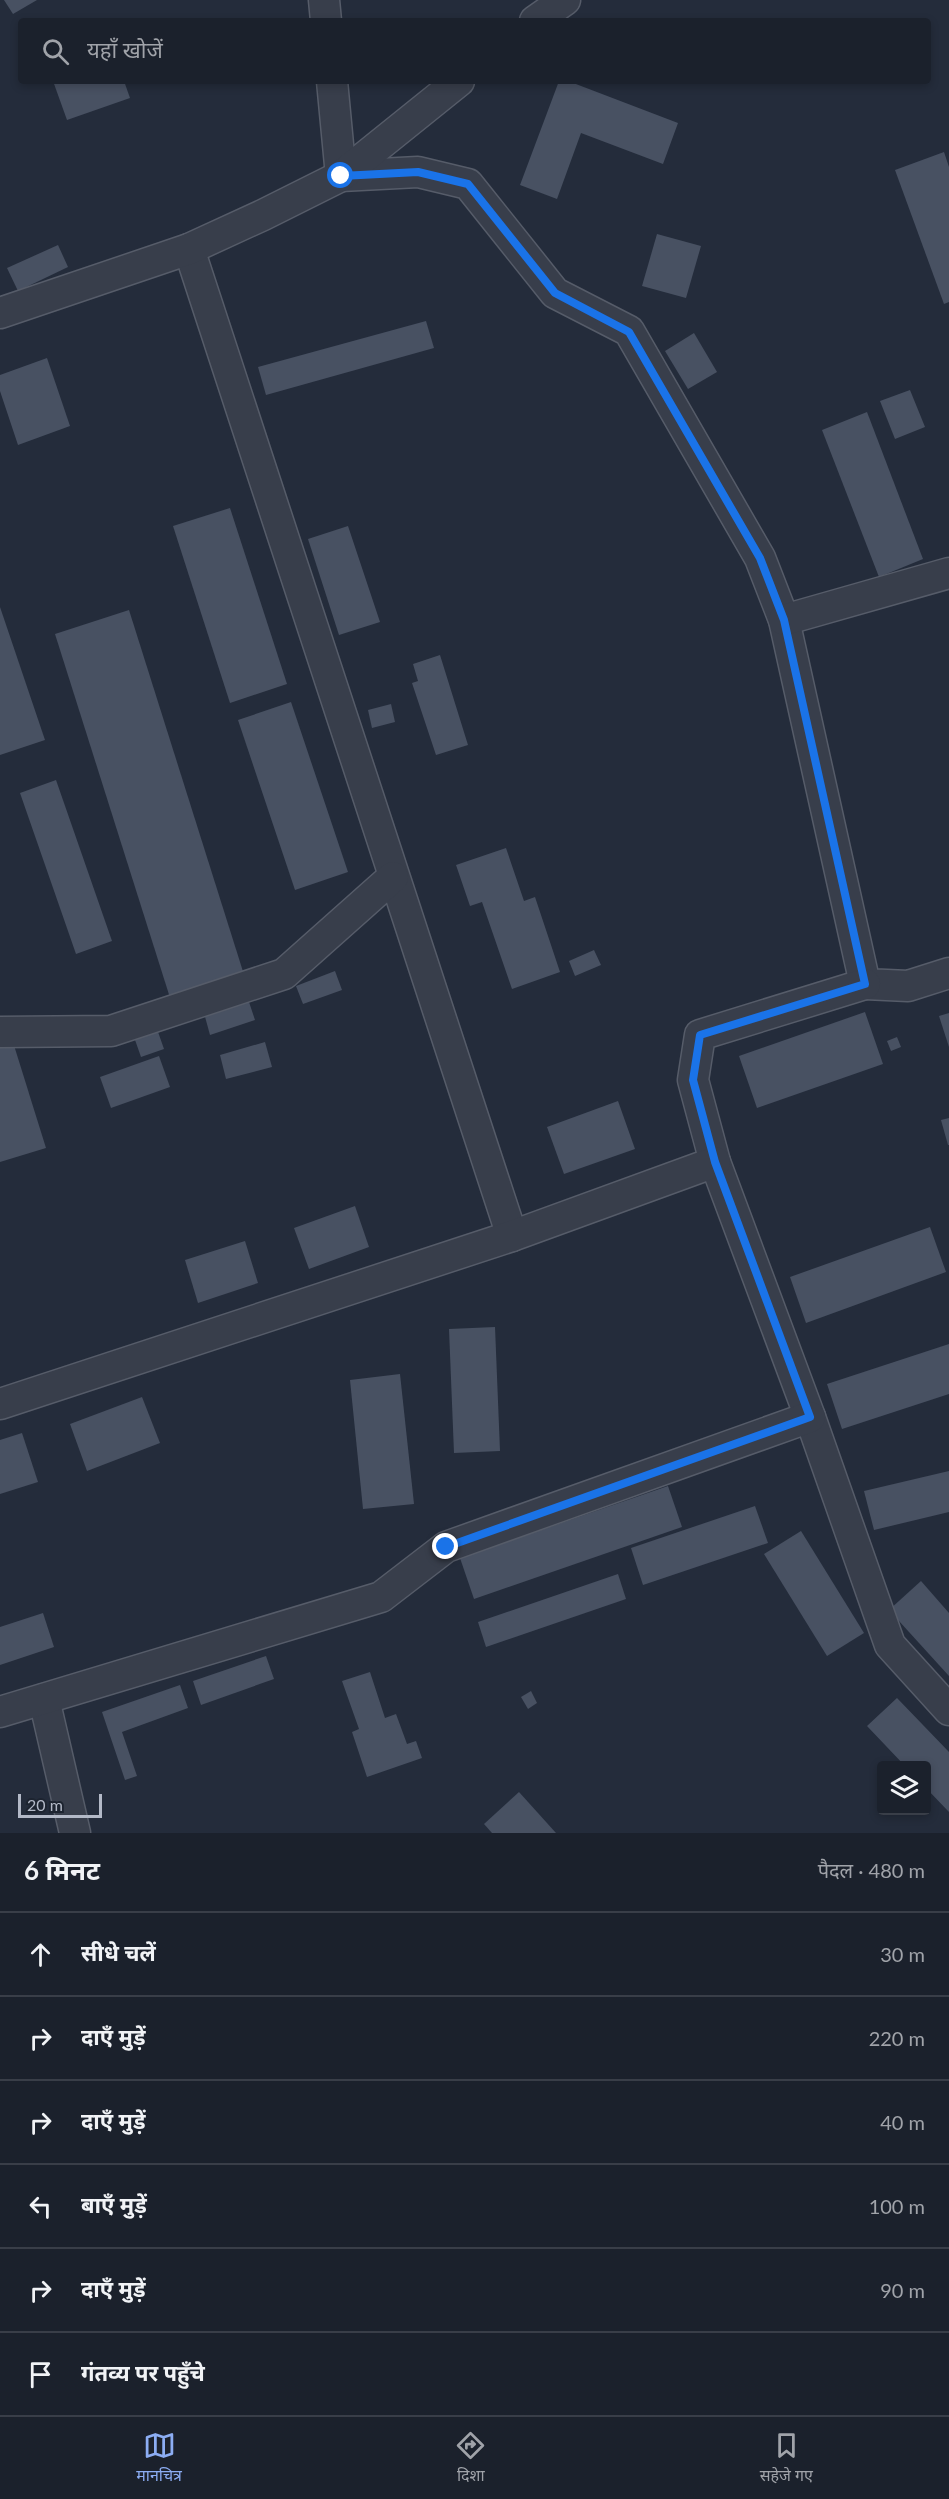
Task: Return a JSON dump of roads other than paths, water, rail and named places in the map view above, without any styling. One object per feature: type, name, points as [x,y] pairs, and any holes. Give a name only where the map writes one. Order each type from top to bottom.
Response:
[{"type":"street","points":[[324,0],[326,18]]},
{"type":"street","points":[[539,18],[565,0]]},
{"type":"street","points":[[332,84],[341,176]]},
{"type":"street","points":[[0,313],[189,249],[341,176],[455,84]]},
{"type":"street","points":[[341,176],[418,172],[468,184],[555,293],[629,332],[760,558],[784,620],[865,984]]},
{"type":"street","points":[[189,249],[512,1236]]},
{"type":"street","points":[[784,620],[949,573]]},
{"type":"street","points":[[0,1032],[111,1031],[284,974],[393,877]]},
{"type":"street","points":[[949,973],[908,986],[865,984],[700,1035],[693,1080],[715,1162],[810,1417],[890,1645],[949,1710]]},
{"type":"street","points":[[0,1404],[512,1236],[715,1162]]},
{"type":"street","points":[[0,1712],[381,1597],[446,1547],[810,1417]]},
{"type":"street","points":[[44,1699],[75,1833]]}]
